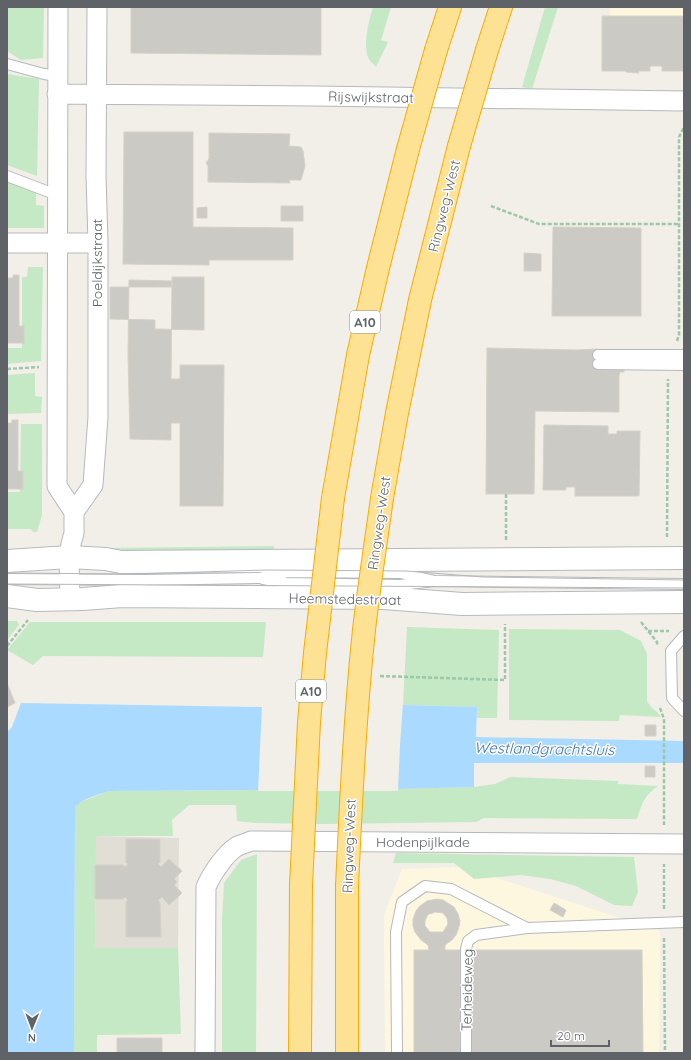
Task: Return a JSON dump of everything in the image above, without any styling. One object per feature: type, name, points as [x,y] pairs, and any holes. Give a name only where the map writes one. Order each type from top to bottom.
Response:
[{"type":"highway","name":"A10","points":[[300,1053],[301,885],[308,722],[314,653],[333,498],[358,355],[378,268],[408,149],[436,50],[450,7]]},
{"type":"highway","name":"Ringweg-West","points":[[347,1053],[347,886],[353,768],[364,630],[382,498],[420,300],[459,146],[501,7]]},
{"type":"street","points":[[58,7],[57,486],[74,512],[74,533],[70,544],[69,557],[69,589]]},
{"type":"street","name":"Poeldijkstraat","points":[[74,512],[93,485],[98,417],[98,243],[96,176],[97,7]]},
{"type":"street","name":"Rijswijkstraat","points":[[58,85],[96,94],[684,101]]},
{"type":"street","points":[[7,243],[98,243]]},
{"type":"street","points":[[7,561],[69,557],[121,562],[684,558]]},
{"type":"street","name":"Heemstedestraat","points":[[7,596],[37,600],[69,589],[128,596],[384,598],[462,604],[684,602]]},
{"type":"street","name":"Hodenpijlkade","points":[[205,1053],[206,887],[209,878],[222,861],[236,847],[251,841],[684,844]]},
{"type":"lane","points":[[7,64],[44,74],[58,85]]},
{"type":"lane","points":[[7,176],[57,195]]},
{"type":"lane","points":[[671,360],[684,355]]},
{"type":"lane","points":[[598,359],[671,360],[684,365]]},
{"type":"lane","name":"Heemstedestraat","points":[[7,579],[69,589],[260,578],[287,572],[400,573],[435,581],[684,584]]},
{"type":"lane","points":[[684,636],[671,651],[672,698],[684,711]]},
{"type":"lane","points":[[397,1053],[396,932],[402,902],[425,886],[451,889],[527,928],[684,922]]},
{"type":"lane","name":"Terheideweg","points":[[466,1053],[466,949],[468,941],[476,935],[527,928]]},
{"type":"path","points":[[666,537],[671,360],[679,334],[679,137],[684,127]]},
{"type":"path","points":[[492,206],[540,224],[679,224]]},
{"type":"path","points":[[7,369],[57,367]]},
{"type":"path","points":[[506,494],[506,544]]},
{"type":"path","points":[[7,646],[29,618]]},
{"type":"path","points":[[378,676],[505,680],[505,623]]},
{"type":"path","points":[[648,631],[671,631]]},
{"type":"path","points":[[664,719],[664,795]]},
{"type":"shaded area","points":[[610,7],[684,7],[684,53],[610,53]]},
{"type":"shaded area","points":[[96,836],[179,838],[178,948],[95,948]]},
{"type":"shaded area","points":[[463,867],[660,931],[659,1053],[385,1053],[384,915],[402,869]]},
{"type":"green space","points":[[7,7],[44,7],[43,58],[21,60],[7,51]]},
{"type":"green space","points":[[373,7],[391,7],[381,40],[388,42],[376,67],[370,61],[366,46],[368,25]]},
{"type":"green space","points":[[545,7],[558,7],[532,89],[522,87]]},
{"type":"green space","points":[[7,74],[39,79],[37,176],[7,165]]},
{"type":"green space","points":[[9,182],[36,193],[36,205],[44,206],[44,228],[7,228],[7,185]]},
{"type":"green space","points":[[28,267],[43,267],[41,361],[7,364],[7,348],[22,348],[22,277],[27,277]]},
{"type":"green space","points":[[35,373],[35,396],[42,397],[41,413],[7,414],[7,375]]},
{"type":"green space","points":[[21,424],[42,424],[42,515],[37,532],[33,532],[31,529],[7,529],[7,492],[20,492]]},
{"type":"green space","points":[[274,546],[273,552],[110,554],[103,548]]},
{"type":"green space","points":[[184,604],[193,608],[115,608],[78,611],[78,606]]},
{"type":"green space","points":[[7,621],[17,621],[19,625],[7,640]]},
{"type":"green space","points":[[30,622],[266,622],[263,657],[43,656],[33,665],[7,650]]},
{"type":"green space","points":[[407,627],[499,630],[497,718],[477,718],[476,707],[403,705]]},
{"type":"green space","points":[[509,629],[620,630],[641,641],[647,654],[647,701],[661,717],[620,715],[619,721],[509,720]]},
{"type":"green space","points":[[510,777],[618,781],[618,784],[658,786],[649,793],[644,800],[637,819],[484,818],[476,822],[326,824],[256,823],[237,821],[236,805],[189,805],[172,820],[173,836],[96,836],[95,948],[178,948],[181,1034],[97,1035],[97,1053],[74,1053],[75,807],[78,803],[109,791],[474,787],[495,784]]},
{"type":"green space","points":[[396,853],[634,857],[638,892],[632,906],[614,905],[576,886],[550,879],[521,875],[474,879],[454,863],[393,863]]},
{"type":"green space","points":[[257,854],[256,1053],[222,1053],[222,920],[224,883],[241,860]]},
{"type":"water","name":"Westlandgrachtsluis","points":[[21,703],[263,707],[403,705],[477,707],[476,737],[684,741],[684,763],[474,763],[474,787],[109,791],[86,799],[75,807],[74,1053],[7,1053],[7,732],[12,727]]},
{"type":"pier","points":[[403,703],[398,791],[258,791],[262,705]]},
{"type":"building","points":[[131,7],[321,7],[321,55],[131,53]]},
{"type":"building","points":[[602,16],[684,16],[684,71],[662,71],[662,66],[650,66],[650,71],[638,71],[639,73],[626,71],[602,71]]},
{"type":"building","points":[[124,132],[193,132],[193,227],[293,228],[293,260],[209,260],[209,265],[123,264]]},
{"type":"building","points":[[209,133],[290,134],[289,146],[301,147],[303,151],[305,166],[301,180],[289,180],[290,183],[208,182],[208,166],[206,163],[209,159]]},
{"type":"building","points":[[281,206],[303,206],[303,221],[281,221]]},
{"type":"building","points":[[207,207],[207,218],[197,218],[197,208]]},
{"type":"building","points":[[553,227],[641,228],[641,316],[552,316]]},
{"type":"building","points":[[524,253],[541,254],[541,271],[524,271]]},
{"type":"building","points":[[13,275],[19,275],[19,326],[24,326],[24,343],[7,343],[7,278],[13,278]]},
{"type":"building","points":[[172,277],[204,277],[204,330],[155,329],[155,320],[110,319],[110,287],[172,287]]},
{"type":"building","points":[[129,280],[172,281],[171,379],[180,379],[180,365],[224,365],[223,506],[180,506],[180,423],[171,423],[171,440],[130,439],[128,355]]},
{"type":"building","points":[[487,348],[598,349],[598,370],[624,370],[624,372],[620,372],[619,375],[619,412],[535,411],[534,494],[486,494]]},
{"type":"building","points":[[12,420],[18,420],[18,471],[23,471],[23,489],[7,489],[7,423],[12,423]]},
{"type":"building","points":[[544,425],[608,426],[608,434],[617,434],[617,431],[640,431],[639,496],[575,496],[575,487],[566,487],[566,490],[543,490]]},
{"type":"building","points":[[7,683],[15,703],[7,707]]},
{"type":"building","points":[[645,725],[656,725],[656,736],[645,736]]},
{"type":"building","points":[[645,766],[655,766],[655,777],[645,777]]},
{"type":"building","points":[[126,839],[160,839],[160,862],[158,864],[161,867],[169,859],[182,871],[174,879],[177,882],[174,885],[182,893],[169,905],[162,897],[158,900],[160,903],[161,937],[126,937],[126,902],[128,900],[125,897],[123,899],[95,899],[95,865],[123,865],[125,867],[128,864],[126,862]]},
{"type":"building","points":[[437,899],[443,900],[454,907],[460,921],[456,935],[445,945],[445,950],[460,950],[460,1053],[414,1053],[414,950],[429,950],[428,945],[421,940],[415,932],[413,919],[416,911],[427,901]],"holes":[[[435,912],[443,913],[447,918],[448,924],[443,932],[430,932],[425,926],[427,916],[430,913]]]},
{"type":"building","points":[[554,903],[566,910],[563,917],[550,910]]},
{"type":"building","points":[[471,950],[642,950],[643,1053],[471,1053]]},
{"type":"building","points":[[117,1038],[162,1038],[162,1053],[117,1053]]},
{"type":"tram line","points":[[7,573],[131,574],[267,570],[406,571],[483,577],[684,580]]},
{"type":"tram line","points":[[7,584],[684,588]]}]
